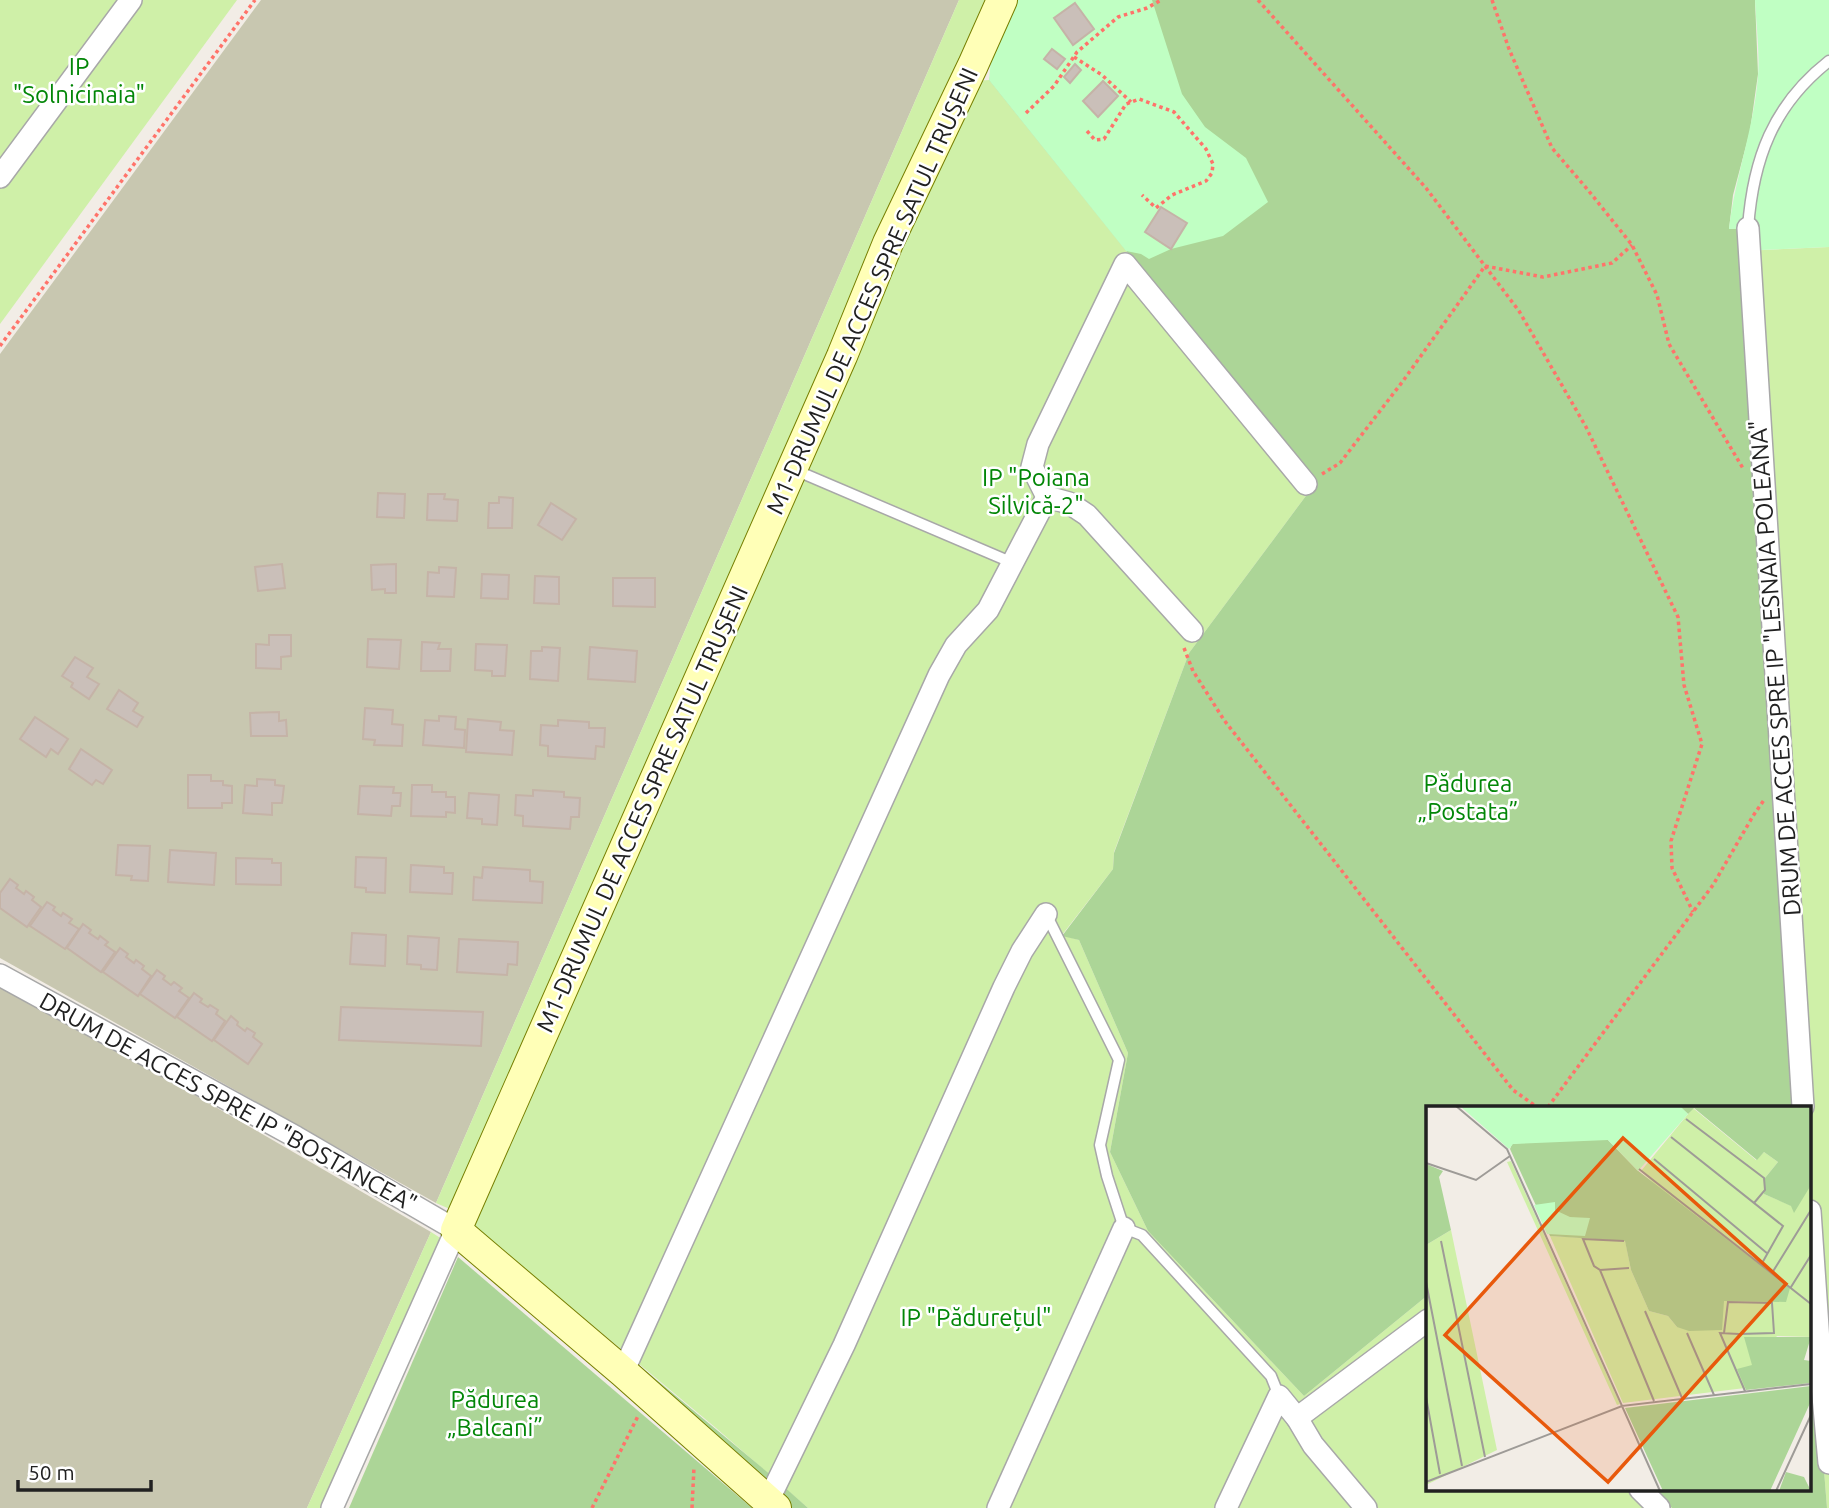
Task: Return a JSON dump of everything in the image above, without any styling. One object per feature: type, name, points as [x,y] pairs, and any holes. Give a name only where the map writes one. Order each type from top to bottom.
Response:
[{"type":"street","points":[[0,177],[131,0]]},
{"type":"street","name":"M1-DRUMUL DE ACCES SPRE SATUL TRUȘENI","points":[[456,1230],[842,356],[888,243],[1002,0]]},
{"type":"street","name":"DRUM DE ACCES SPRE IP \"LESNAIA POLEANA\"","points":[[1748,228],[1803,1106]]},
{"type":"street","points":[[1192,631],[1087,515],[1069,503],[1047,497],[1032,467],[1038,444],[1125,264],[1306,484]]},
{"type":"street","points":[[623,1373],[939,675],[956,645],[988,610],[1047,497]]},
{"type":"street","points":[[332,1508],[456,1230],[772,1504],[1004,987],[1022,951],[1046,914]]},
{"type":"street","name":"DRUM DE ACCES SPRE IP \"BOSTANCEA\"","points":[[0,975],[296,1138],[456,1230]]},
{"type":"street","points":[[1812,1225],[1822,1296],[1829,1463]]},
{"type":"street","points":[[999,1508],[1124,1228]]},
{"type":"street","points":[[1297,1418],[1426,1321]]},
{"type":"street","points":[[1226,1508],[1279,1396],[1297,1418],[1313,1445],[1366,1508]]},
{"type":"street","points":[[1641,1490],[1659,1508]]},
{"type":"lane","points":[[1748,228],[1756,170],[1766,142],[1779,116],[1796,92],[1829,61]]},
{"type":"lane","points":[[792,469],[1013,563]]},
{"type":"lane","points":[[1046,914],[1119,1060],[1100,1146],[1124,1228],[1142,1235],[1270,1376],[1279,1396]]},
{"type":"path","points":[[0,346],[255,0]]},
{"type":"path","points":[[1026,113],[1054,86],[1077,52],[1118,17],[1147,8],[1161,0]]},
{"type":"path","points":[[1258,0],[1426,188],[1519,312],[1586,427],[1678,617],[1684,685],[1702,744],[1671,841],[1672,868],[1693,912]]},
{"type":"path","points":[[1492,0],[1509,49],[1552,148],[1632,245],[1657,295],[1670,344],[1764,501]]},
{"type":"path","points":[[1074,57],[1102,75],[1131,102]]},
{"type":"path","points":[[1087,131],[1095,140],[1104,139],[1126,104],[1139,99],[1174,112],[1206,149],[1213,164],[1212,173],[1206,181],[1172,195],[1156,208],[1142,195]]},
{"type":"path","points":[[1485,265],[1543,276],[1612,263],[1632,245]]},
{"type":"path","points":[[1306,484],[1340,463],[1403,381],[1485,265]]},
{"type":"path","points":[[1192,631],[1183,646],[1193,671],[1224,720],[1513,1090],[1536,1106]]},
{"type":"path","points":[[1549,1106],[1713,885],[1753,816],[1782,775]]},
{"type":"path","points":[[592,1508],[649,1395]]},
{"type":"path","points":[[692,1508],[696,1437]]},
{"type":"shaded area","points":[[261,0],[959,0],[436,1203],[0,958],[0,354]]},
{"type":"shaded area","points":[[0,987],[76,1026],[431,1232],[307,1508],[0,1508]]},
{"type":"green space","name":"IP \"Solnicinaia\"","points":[[0,0],[237,0],[0,324]]},
{"type":"green space","points":[[959,0],[990,0],[452,1210],[436,1203]]},
{"type":"green space","name":"Pădurea „Postata”","points":[[1015,0],[1755,0],[1758,74],[1750,131],[1733,195],[1729,229],[1741,228],[1798,1106],[1426,1106],[1426,1297],[1304,1396],[1148,1231],[1110,1152],[1128,1053],[1079,940],[1062,936],[1113,869],[1114,853],[1189,653],[1314,485],[989,80]]},
{"type":"green space","points":[[1015,0],[1152,0],[1182,94],[1205,127],[1246,158],[1268,202],[1223,236],[1171,249],[1149,259],[1126,251],[989,80],[991,58]]},
{"type":"green space","points":[[1755,0],[1829,0],[1829,247],[1761,250],[1759,228],[1729,229],[1756,95],[1759,57]]},
{"type":"green space","name":"IP \"Poiana Silvică-2\"","points":[[989,80],[1314,485],[1189,653],[1114,852],[1113,869],[1062,935],[1079,940],[1128,1053],[1110,1152],[1148,1231],[1304,1396],[1426,1297],[1426,1490],[1656,1490],[1672,1508],[808,1508],[472,1225],[975,81]]},
{"type":"green space","points":[[1829,247],[1829,1508],[1812,1320],[1812,1106],[1743,251]]},
{"type":"green space","points":[[431,1232],[445,1241],[326,1508],[307,1508]]},
{"type":"green space","name":"Pădurea „Balcani”","points":[[458,1257],[752,1508],[349,1508]]},
{"type":"green space","points":[[1812,1320],[1827,1508],[1672,1508],[1656,1490],[1812,1490]]},
{"type":"green space","points":[[634,1361],[772,1476],[762,1487],[633,1372]]},
{"type":"green space","points":[[781,1484],[808,1508],[786,1508],[777,1500]]},
{"type":"building","points":[[1075,3],[1094,29],[1073,45],[1054,18]]},
{"type":"building","points":[[1052,49],[1065,59],[1057,69],[1044,59]]},
{"type":"building","points":[[1075,64],[1081,70],[1070,83],[1064,77]]},
{"type":"building","points":[[1103,81],[1118,96],[1098,117],[1083,101]]},
{"type":"building","points":[[1161,207],[1187,223],[1171,249],[1145,232]]},
{"type":"building","points":[[378,493],[405,494],[404,518],[377,517]]},
{"type":"building","points":[[428,494],[445,494],[444,499],[458,500],[457,521],[427,520]]},
{"type":"building","points":[[499,497],[513,498],[512,528],[488,528],[489,503],[499,503]]},
{"type":"building","points":[[551,503],[576,519],[562,540],[538,525]]},
{"type":"building","points":[[282,564],[285,588],[258,591],[255,567]]},
{"type":"building","points":[[396,564],[396,593],[385,593],[385,589],[372,590],[371,565]]},
{"type":"building","points":[[439,567],[456,568],[454,597],[427,596],[428,572],[439,573]]},
{"type":"building","points":[[482,574],[509,575],[508,599],[481,598]]},
{"type":"building","points":[[535,576],[559,577],[559,604],[534,603]]},
{"type":"building","points":[[613,578],[655,578],[655,607],[613,606]]},
{"type":"building","points":[[269,635],[291,635],[291,656],[281,657],[281,669],[256,668],[256,644],[269,645]]},
{"type":"building","points":[[368,639],[401,640],[399,669],[367,667]]},
{"type":"building","points":[[422,642],[440,643],[438,649],[451,649],[450,671],[421,671]]},
{"type":"building","points":[[476,644],[507,645],[505,676],[492,676],[492,671],[475,670]]},
{"type":"building","points":[[542,647],[560,648],[558,681],[530,679],[531,651],[542,651]]},
{"type":"building","points":[[590,647],[637,651],[635,682],[588,679]]},
{"type":"building","points":[[75,657],[93,668],[87,677],[99,684],[89,699],[71,687],[73,683],[62,676]]},
{"type":"building","points":[[119,690],[138,703],[133,711],[143,717],[137,727],[107,709]]},
{"type":"building","points":[[365,708],[393,710],[392,724],[403,725],[402,746],[374,745],[375,740],[363,739]]},
{"type":"building","points":[[279,712],[279,721],[286,720],[287,736],[251,736],[250,713]]},
{"type":"building","points":[[439,716],[456,717],[455,729],[465,730],[464,748],[423,745],[425,720],[439,721]]},
{"type":"building","points":[[35,717],[68,739],[58,754],[51,749],[46,757],[20,739]]},
{"type":"building","points":[[468,719],[501,722],[500,730],[514,731],[512,755],[466,752]]},
{"type":"building","points":[[558,720],[589,722],[589,728],[605,728],[604,747],[596,746],[595,759],[548,756],[548,746],[540,745],[541,725],[558,726]]},
{"type":"building","points":[[81,749],[112,770],[103,784],[96,780],[92,785],[69,769]]},
{"type":"building","points":[[188,775],[211,775],[211,781],[223,781],[223,785],[232,786],[232,803],[222,803],[222,808],[188,808]]},
{"type":"building","points":[[257,779],[275,780],[275,785],[284,786],[282,803],[272,803],[272,815],[243,813],[245,785],[257,786]]},
{"type":"building","points":[[412,785],[432,785],[432,792],[446,792],[446,797],[455,797],[455,813],[446,812],[446,817],[411,816]]},
{"type":"building","points":[[360,786],[394,787],[393,793],[401,793],[400,806],[392,806],[391,816],[358,814]]},
{"type":"building","points":[[533,790],[564,792],[564,797],[580,798],[579,817],[571,817],[570,829],[523,826],[523,816],[515,815],[516,795],[533,796]]},
{"type":"building","points":[[469,793],[499,795],[497,825],[482,824],[482,819],[467,818]]},
{"type":"building","points":[[118,845],[150,846],[148,881],[131,880],[132,876],[116,875]]},
{"type":"building","points":[[170,850],[216,853],[214,885],[168,882]]},
{"type":"building","points":[[356,857],[386,858],[385,893],[366,892],[366,888],[355,887]]},
{"type":"building","points":[[236,858],[272,859],[272,863],[281,863],[281,885],[236,884]]},
{"type":"building","points":[[411,865],[444,867],[444,873],[453,873],[452,894],[410,892]]},
{"type":"building","points":[[483,867],[530,870],[530,881],[543,882],[542,903],[473,900],[474,877],[482,878]]},
{"type":"building","points":[[10,879],[24,894],[26,891],[34,897],[32,900],[41,907],[27,927],[0,908],[0,893]]},
{"type":"building","points":[[47,902],[55,907],[53,910],[61,916],[63,913],[72,919],[69,923],[79,929],[65,949],[30,926]]},
{"type":"building","points":[[83,924],[91,930],[89,933],[108,942],[105,945],[115,952],[101,972],[67,948]]},
{"type":"building","points":[[352,933],[386,935],[385,966],[350,964]]},
{"type":"building","points":[[408,936],[439,938],[437,970],[421,969],[421,965],[407,964]]},
{"type":"building","points":[[459,939],[518,942],[517,965],[508,964],[507,975],[457,972]]},
{"type":"building","points":[[120,948],[134,963],[136,960],[144,966],[142,969],[151,976],[138,996],[103,972]]},
{"type":"building","points":[[157,970],[171,985],[174,982],[182,988],[179,991],[189,998],[175,1018],[140,994]]},
{"type":"building","points":[[194,993],[202,999],[200,1002],[218,1010],[216,1014],[225,1021],[212,1041],[177,1017]]},
{"type":"building","points":[[341,1007],[483,1012],[481,1046],[339,1040]]},
{"type":"building","points":[[231,1016],[245,1031],[247,1028],[255,1033],[253,1037],[262,1044],[248,1064],[214,1040]]},
{"type":"park label","name":"IP \"Pădurețul\"","points":[[976,1317]]}]
